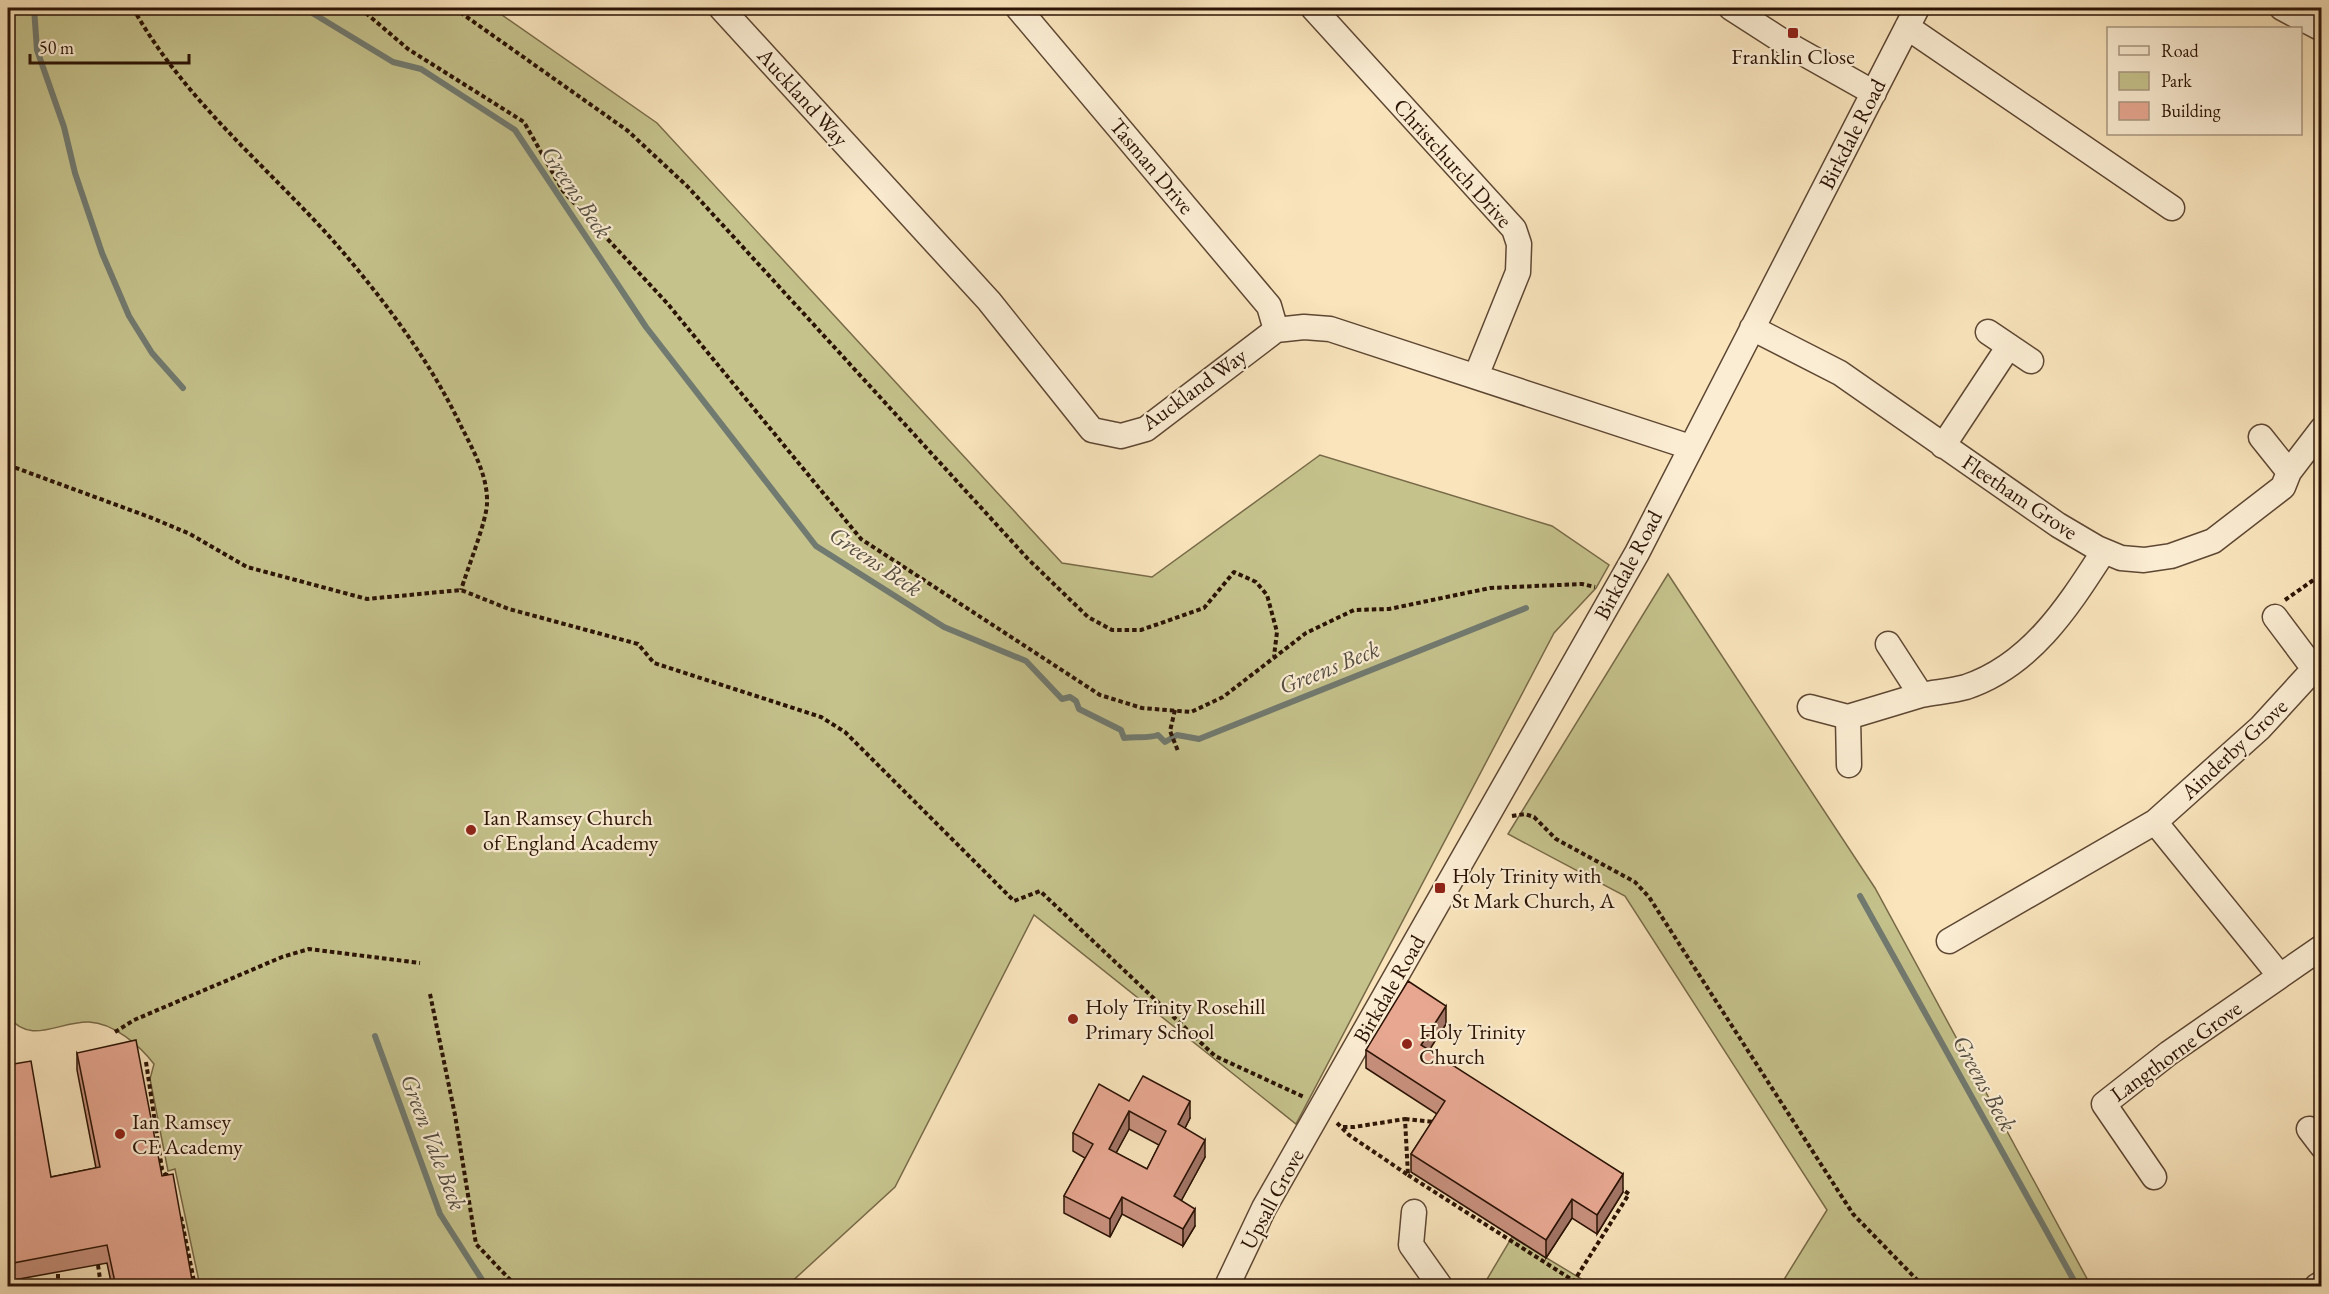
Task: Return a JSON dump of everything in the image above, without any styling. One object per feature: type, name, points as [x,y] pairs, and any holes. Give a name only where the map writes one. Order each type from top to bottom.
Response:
[{"type":"street","name":"Auckland Way","points":[[722,8],[989,301],[1092,430],[1121,436],[1146,429],[1276,330]]},
{"type":"street","name":"Tasman Drive","points":[[1018,8],[1269,306],[1276,330]]},
{"type":"street","name":"Christchurch Drive","points":[[1313,8],[1514,230],[1519,244],[1518,272],[1476,376]]},
{"type":"street","points":[[1731,8],[1787,44],[1874,93]]},
{"type":"street","points":[[2282,8],[2322,29]]},
{"type":"street","points":[[1912,17],[2172,208]]},
{"type":"street","name":"Birkdale Road","points":[[1320,1110],[1637,553],[1912,17]]},
{"type":"street","points":[[1276,330],[1304,327],[1330,329],[1690,447]]},
{"type":"street","name":"Fleetham Grove","points":[[1752,328],[1840,372],[2058,525],[2121,558],[2144,560],[2171,556],[2213,541],[2283,487],[2289,472],[2322,429]]},
{"type":"street","points":[[1988,332],[2031,360]]},
{"type":"street","points":[[1943,446],[2009,346]]},
{"type":"street","points":[[2261,437],[2289,472]]},
{"type":"street","points":[[1810,707],[1848,717],[1921,695],[1966,687],[2000,671],[2037,642],[2064,612],[2104,551]]},
{"type":"street","name":"Ainderby Grove","points":[[1949,941],[2155,822],[2260,728],[2314,669],[2275,617]]},
{"type":"street","points":[[1888,644],[1921,695]]},
{"type":"street","points":[[1848,717],[1850,765]]},
{"type":"street","points":[[2155,822],[2280,976]]},
{"type":"street","name":"Langthorne Grove","points":[[2154,1177],[2104,1104],[2169,1053],[2322,947]]},
{"type":"street","name":"Upsall Grove","points":[[1227,1287],[1264,1208],[1320,1110]]},
{"type":"street","points":[[1414,1212],[1411,1245],[1440,1287]]},
{"type":"street","points":[[2317,1287],[2322,1283]]},
{"type":"path","points":[[133,8],[150,38],[196,97],[336,244],[406,332],[452,407],[480,466],[487,504],[461,590]]},
{"type":"path","points":[[360,8],[408,48],[524,122],[562,191],[667,303],[861,539],[1100,694],[1142,708],[1191,712],[1223,697],[1306,633],[1354,610],[1389,609],[1490,588],[1582,584],[1596,588]]},
{"type":"path","points":[[454,8],[628,131],[687,186],[1028,559],[1088,617],[1112,630],[1141,630],[1204,608],[1234,572],[1256,582],[1267,596],[1277,632],[1274,657]]},
{"type":"path","points":[[8,465],[190,534],[247,567],[367,599],[461,590],[509,609],[638,644],[654,663],[821,717],[845,732],[1014,901],[1040,891],[1215,1056],[1320,1110],[1342,1126],[1349,1135],[1408,1175],[1574,1281],[1629,1194],[1610,1182]]},
{"type":"path","points":[[2275,617],[2270,611],[2322,574]]},
{"type":"path","points":[[1175,710],[1170,731],[1178,751]]},
{"type":"path","points":[[1506,816],[1525,814],[1534,817],[1556,839],[1635,882],[1649,897],[1853,1214],[1923,1287]]},
{"type":"path","points":[[115,1032],[134,1020],[282,957],[309,949],[420,963]]},
{"type":"path","points":[[429,994],[455,1115],[476,1244],[516,1287]]},
{"type":"path","points":[[146,1062],[162,1169],[165,1174],[172,1176],[174,1187]]},
{"type":"path","points":[[1342,1126],[1405,1119],[1441,1125]]},
{"type":"path","points":[[1405,1119],[1408,1175]]},
{"type":"path","points":[[179,1209],[195,1287]]},
{"type":"path","points":[[98,1265],[101,1287]]},
{"type":"path","points":[[58,1272],[58,1287]]},
{"type":"green space","points":[[8,8],[492,8],[657,123],[1062,563],[1152,577],[1320,455],[1552,526],[1609,565],[1596,588],[1554,633],[1296,1124],[1034,915],[895,1187],[787,1286],[200,1286],[175,1169],[168,1171],[150,1079],[154,1064],[126,1037],[108,1026],[89,1022],[36,1031],[17,1025],[8,1016]]},
{"type":"green space","points":[[1668,574],[1875,888],[2091,1286],[1780,1286],[1827,1210],[1625,896],[1508,834]]},
{"type":"green space","points":[[1512,1237],[1593,1286],[1483,1286]]},
{"type":"building","points":[[1408,981],[1446,1006],[1421,1045],[1623,1174],[1597,1215],[1572,1199],[1546,1240],[1411,1154],[1445,1101],[1366,1050]]},
{"type":"building","name":"Ian Ramsey CE Academy","points":[[136,1040],[162,1176],[173,1174],[192,1280],[152,1287],[116,1287],[107,1245],[8,1264],[8,1065],[31,1061],[51,1177],[100,1167],[77,1053]]},
{"type":"building","points":[[1143,1076],[1190,1101],[1178,1124],[1205,1140],[1174,1196],[1195,1209],[1183,1229],[1122,1197],[1110,1219],[1064,1196],[1093,1144],[1073,1133],[1099,1084],[1129,1101]],"holes":[[[1129,1111],[1166,1131],[1147,1169],[1109,1149]]]},
{"type":"waterway","points":[[34,8],[37,50],[64,127],[75,173],[102,253],[129,316],[152,353],[183,388]]},
{"type":"waterway","name":"Greens Beck","points":[[304,8],[393,62],[421,69],[515,130],[646,327],[816,546],[944,627],[1026,661],[1062,699],[1070,697],[1076,701],[1079,709],[1121,730],[1124,738],[1158,735],[1165,742],[1177,735],[1199,739],[1526,608]]},
{"type":"waterway","name":"Greens Beck","points":[[1860,896],[2077,1286]]},
{"type":"waterway","name":"Green Vale Beck","points":[[375,1036],[440,1214],[486,1286]]},
{"type":"place","name":"Franklin Close","points":[[1793,33]]},
{"type":"place","name":"Ian Ramsey Church of England Academy","points":[[471,830]]},
{"type":"place","name":"Holy Trinity with St Mark Church, A","points":[[1440,888]]},
{"type":"place","name":"Holy Trinity Rosehill Primary School","points":[[1073,1019]]},
{"type":"place","name":"Holy Trinity Church","points":[[1407,1044]]},
{"type":"place","name":"Ian Ramsey CE Academy","points":[[120,1134]]}]
